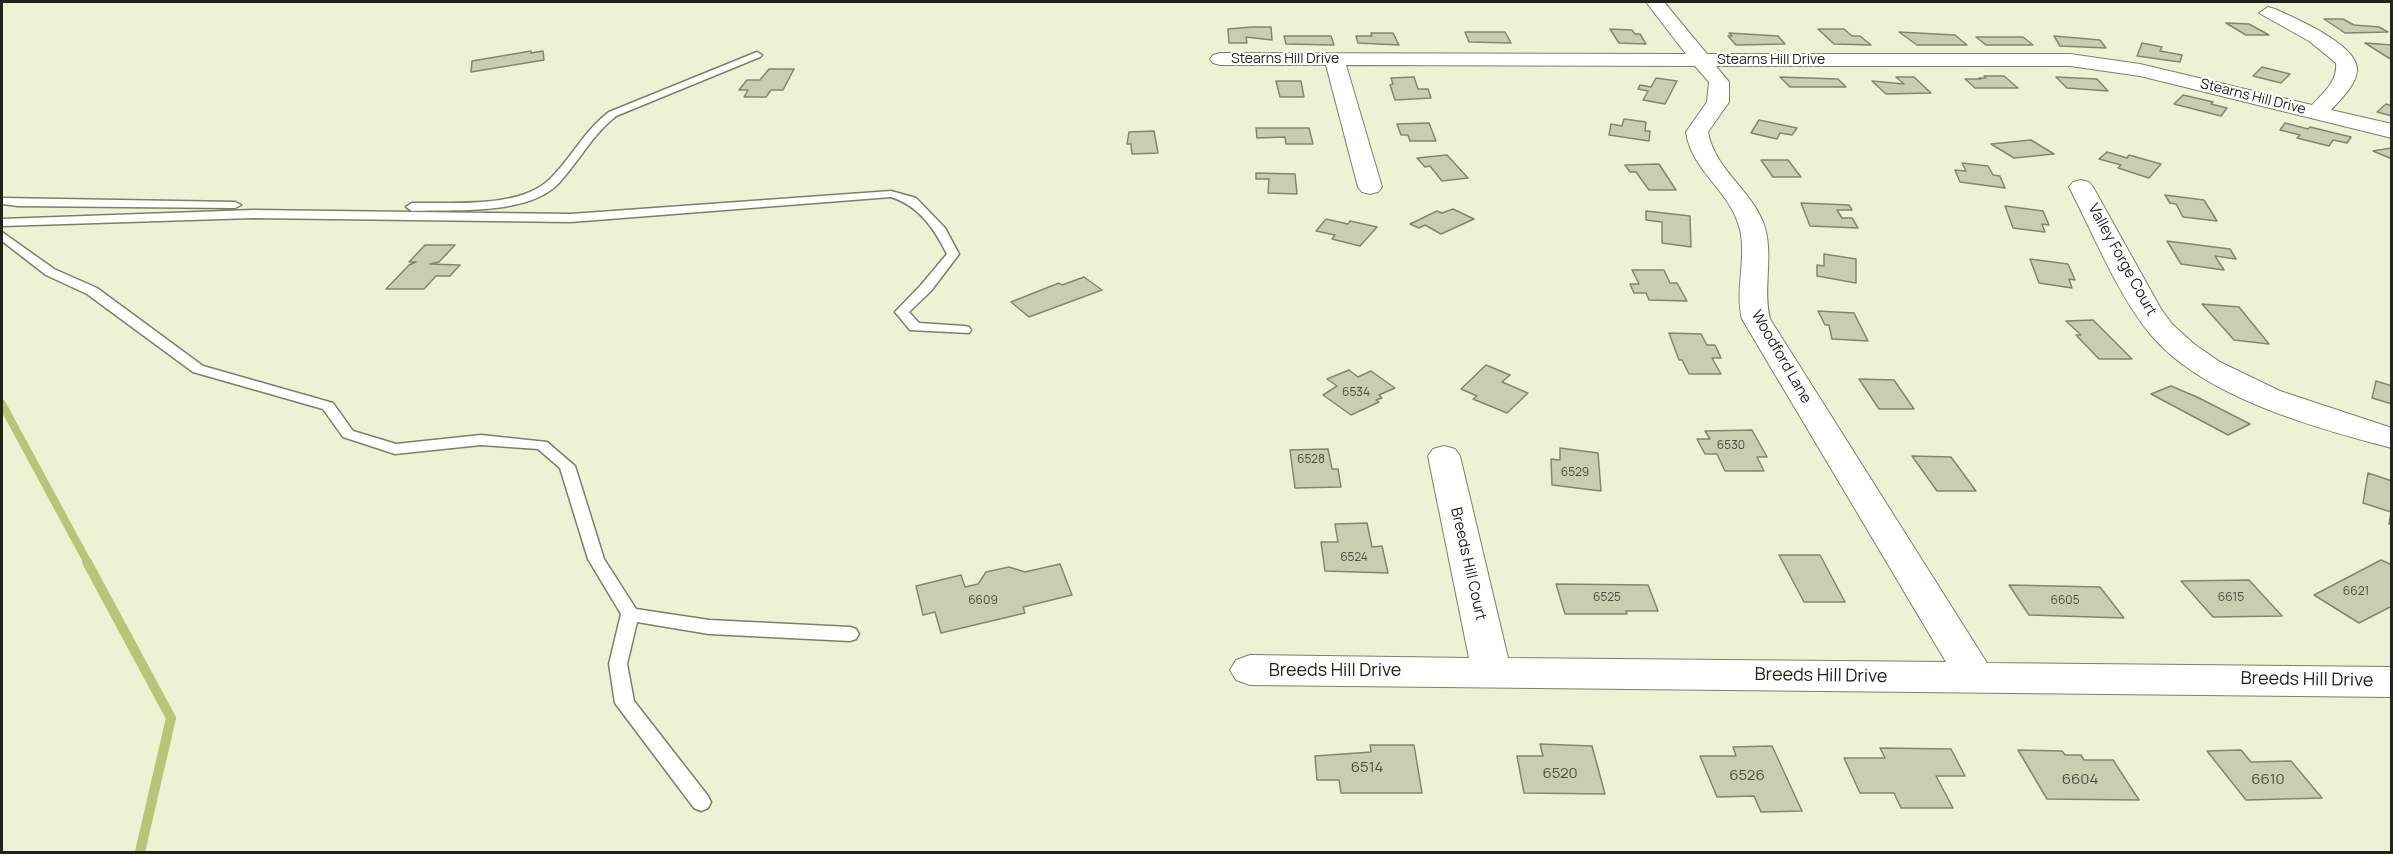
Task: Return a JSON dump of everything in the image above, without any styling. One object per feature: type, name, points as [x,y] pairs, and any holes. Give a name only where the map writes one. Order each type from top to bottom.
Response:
[{"type":"street","name":"Woodford Lane","points":[[1655,2],[1715,75],[1720,89],[1718,102],[1697,132],[1700,146],[1750,221],[1755,243],[1751,305],[1756,319],[1975,677]]},
{"type":"street","points":[[2268,13],[2331,47],[2346,62],[2348,68],[2346,76],[2317,113],[2391,131]]},
{"type":"street","name":"Stearns Hill Drive","points":[[1220,59],[2089,62],[2150,72],[2317,113]]},
{"type":"street","points":[[1334,59],[1371,187]]},
{"type":"street","name":"Valley Forge Court","points":[[2081,187],[2148,310],[2176,343],[2221,373],[2256,392],[2301,410],[2391,438]]},
{"type":"street","name":"Breeds Hill Court","points":[[1444,456],[1492,673]]},
{"type":"street","name":"Breeds Hill Drive","points":[[1250,670],[2391,682]]},
{"type":"lane","points":[[2,201],[368,209],[505,202],[537,195],[557,179],[576,152],[599,126],[623,108],[666,93],[757,55]]},
{"type":"lane","points":[[2,223],[253,214],[571,218],[891,194],[912,200],[941,231],[953,254],[926,288],[902,312],[915,327],[964,330]]},
{"type":"lane","points":[[2,236],[50,272],[92,291],[198,369],[328,406],[348,434],[395,449],[480,440],[542,445],[567,466],[596,559],[630,614],[618,664],[625,704],[700,802]]},
{"type":"lane","points":[[630,614],[709,627],[850,634]]},
{"type":"building","points":[[2324,19],[2343,19],[2354,25],[2379,27],[2388,32],[2345,33]]},
{"type":"building","points":[[2226,23],[2249,24],[2269,35],[2246,35]]},
{"type":"building","points":[[1271,27],[1272,40],[1246,37],[1247,43],[1229,43],[1228,29]]},
{"type":"building","points":[[1610,29],[1632,30],[1635,34],[1640,34],[1646,44],[1619,43]]},
{"type":"building","points":[[1818,29],[1844,29],[1852,36],[1860,36],[1871,45],[1834,44]]},
{"type":"building","points":[[1465,32],[1505,32],[1511,43],[1469,42]]},
{"type":"building","points":[[1899,32],[1955,35],[1967,45],[1917,45]]},
{"type":"building","points":[[1371,33],[1393,33],[1399,45],[1358,43],[1356,36],[1372,36]]},
{"type":"building","points":[[1729,33],[1778,36],[1785,44],[1736,45],[1728,36],[1732,36]]},
{"type":"building","points":[[1284,36],[1331,36],[1334,45],[1286,44]]},
{"type":"building","points":[[2054,36],[2100,40],[2106,48],[2060,46]]},
{"type":"building","points":[[1976,37],[2023,37],[2033,45],[1986,45]]},
{"type":"building","points":[[2142,43],[2162,47],[2160,51],[2182,55],[2180,62],[2137,56]]},
{"type":"building","points":[[2365,43],[2392,45],[2392,60]]},
{"type":"building","points":[[531,51],[531,53],[543,51],[544,60],[471,72],[472,61]]},
{"type":"building","points":[[2262,67],[2290,74],[2281,83],[2253,76]]},
{"type":"building","points":[[769,69],[794,69],[783,90],[771,90],[766,97],[744,97],[748,90],[739,90],[747,80],[760,80]]},
{"type":"building","points":[[1984,76],[2004,76],[2018,88],[1975,88],[1965,79],[1986,78]]},
{"type":"building","points":[[1414,77],[1418,89],[1428,89],[1431,98],[1395,100],[1390,85],[1393,84],[1391,78]]},
{"type":"building","points":[[1780,77],[1838,79],[1846,87],[1790,87]]},
{"type":"building","points":[[1896,77],[1914,77],[1931,93],[1886,94],[1872,81],[1904,84]]},
{"type":"building","points":[[2056,77],[2097,79],[2108,91],[2067,88]]},
{"type":"building","points":[[1656,78],[1677,81],[1665,104],[1643,100],[1648,91],[1638,89],[1640,85],[1651,87]]},
{"type":"building","points":[[1276,81],[1301,81],[1304,97],[1280,97]]},
{"type":"building","points":[[2183,95],[2227,108],[2221,116],[2174,104]]},
{"type":"building","points":[[2386,104],[2392,106],[2392,116],[2377,112]]},
{"type":"building","points":[[1624,119],[1646,122],[1645,131],[1650,131],[1649,141],[1609,135],[1611,124],[1622,126]]},
{"type":"building","points":[[1759,120],[1797,128],[1792,135],[1780,133],[1777,139],[1751,133]]},
{"type":"building","points":[[1429,123],[1436,141],[1410,141],[1408,135],[1401,135],[1397,124]]},
{"type":"building","points":[[2285,123],[2351,137],[2347,143],[2333,140],[2329,146],[2297,138],[2300,135],[2280,130]]},
{"type":"building","points":[[1256,128],[1309,128],[1313,144],[1286,144],[1285,137],[1257,138]]},
{"type":"building","points":[[1154,131],[1158,153],[1132,154],[1131,144],[1127,144],[1129,132]]},
{"type":"building","points":[[2031,140],[2054,154],[2014,158],[1991,144]]},
{"type":"building","points":[[2391,148],[2392,159],[2373,151]]},
{"type":"building","points":[[2107,152],[2127,158],[2129,155],[2161,164],[2149,178],[2118,168],[2121,165],[2099,159]]},
{"type":"building","points":[[1447,155],[1468,178],[1442,181],[1430,166],[1425,167],[1417,158]]},
{"type":"building","points":[[1761,160],[1788,160],[1801,177],[1773,177]]},
{"type":"building","points":[[1962,163],[1988,166],[1993,175],[2000,176],[2005,188],[1960,182],[1955,170],[1966,171]]},
{"type":"building","points":[[1659,164],[1676,190],[1649,190],[1636,172],[1630,172],[1625,165]]},
{"type":"building","points":[[1256,173],[1295,174],[1297,194],[1268,193],[1269,179],[1256,179]]},
{"type":"building","points":[[2165,195],[2204,200],[2217,221],[2183,217],[2176,204],[2170,203]]},
{"type":"building","points":[[1801,203],[1849,205],[1852,210],[1837,210],[1842,218],[1852,218],[1858,228],[1810,226]]},
{"type":"building","points":[[2005,206],[2043,211],[2049,225],[2042,224],[2045,232],[2013,228]]},
{"type":"building","points":[[1453,209],[1474,219],[1441,234],[1425,225],[1419,228],[1410,224],[1437,211],[1442,213]]},
{"type":"building","points":[[1646,211],[1690,216],[1691,247],[1662,243],[1662,222],[1646,220]]},
{"type":"building","points":[[1326,219],[1377,227],[1360,246],[1332,239],[1335,235],[1316,231]]},
{"type":"building","points":[[2167,241],[2230,249],[2236,259],[2215,256],[2224,270],[2181,264]]},
{"type":"building","points":[[425,245],[455,245],[439,262],[430,264],[460,265],[450,276],[436,276],[424,289],[386,289],[409,265],[416,262],[409,262]]},
{"type":"building","points":[[1824,254],[1856,259],[1856,283],[1817,276],[1817,265],[1824,266]]},
{"type":"building","points":[[2030,259],[2068,264],[2075,280],[2069,279],[2072,288],[2039,283]]},
{"type":"building","points":[[1632,270],[1664,270],[1670,283],[1677,283],[1687,301],[1649,300],[1646,293],[1634,293],[1630,284],[1639,284]]},
{"type":"building","points":[[1084,277],[1102,290],[1029,317],[1011,302],[1059,283],[1062,285]]},
{"type":"building","points":[[2202,304],[2239,307],[2269,344],[2234,340]]},
{"type":"building","points":[[1818,311],[1854,313],[1868,341],[1832,339],[1829,325],[1825,325]]},
{"type":"building","points":[[2093,320],[2132,359],[2099,359],[2076,335],[2081,335],[2066,321]]},
{"type":"building","points":[[1669,333],[1701,334],[1707,345],[1715,345],[1721,358],[1712,358],[1721,374],[1689,374],[1682,360],[1679,360]]},
{"type":"building","points":[[1486,365],[1510,375],[1502,382],[1528,393],[1507,413],[1473,399],[1477,396],[1461,389]]},
{"type":"building","points":[[1349,370],[1358,377],[1371,371],[1395,388],[1379,395],[1382,398],[1376,400],[1379,402],[1351,415],[1323,395],[1337,386],[1327,379]]},
{"type":"building","points":[[1859,379],[1894,380],[1914,409],[1879,409]]},
{"type":"building","points":[[2376,381],[2392,386],[2392,404],[2372,398]]},
{"type":"building","points":[[2171,386],[2250,424],[2228,435],[2151,394]]},
{"type":"building","points":[[1752,430],[1767,457],[1757,457],[1764,471],[1725,471],[1717,454],[1705,454],[1697,439],[1710,439],[1705,431]]},
{"type":"building","points":[[1560,448],[1598,453],[1601,491],[1552,485],[1551,459],[1560,460]]},
{"type":"building","points":[[1328,449],[1332,469],[1338,469],[1341,487],[1295,488],[1290,450]]},
{"type":"building","points":[[1912,456],[1951,457],[1976,491],[1937,491]]},
{"type":"building","points":[[2368,473],[2392,481],[2392,525],[2389,524],[2391,512],[2363,503]]},
{"type":"building","points":[[1367,523],[1372,547],[1382,546],[1388,573],[1325,571],[1321,542],[1338,542],[1335,524]]},
{"type":"building","points":[[1779,555],[1820,555],[1845,602],[1804,602]]},
{"type":"building","points":[[2381,560],[2392,565],[2392,606],[2359,623],[2314,595]]},
{"type":"building","points":[[1060,564],[1072,595],[1023,607],[1025,613],[941,633],[935,612],[923,615],[916,586],[961,575],[965,587],[978,584],[986,572],[1009,567],[1025,572]]},
{"type":"building","points":[[2249,580],[2282,616],[2213,617],[2181,581]]},
{"type":"building","points":[[1556,584],[1648,585],[1658,611],[1626,611],[1627,614],[1565,614]]},
{"type":"building","points":[[2009,585],[2100,587],[2124,618],[2029,615]]},
{"type":"building","points":[[1540,744],[1592,746],[1605,794],[1524,793],[1517,756],[1543,756]]},
{"type":"building","points":[[1370,745],[1414,745],[1422,793],[1341,793],[1339,780],[1317,780],[1315,756],[1371,752]]},
{"type":"building","points":[[1772,746],[1802,811],[1761,812],[1754,796],[1717,797],[1700,756],[1736,756],[1733,747]]},
{"type":"building","points":[[1880,748],[1951,749],[1965,776],[1936,776],[1953,808],[1901,808],[1894,793],[1860,793],[1844,758],[1885,758]]},
{"type":"building","points":[[2018,750],[2062,751],[2065,755],[2081,755],[2084,760],[2113,760],[2139,800],[2047,799]]},
{"type":"building","points":[[2241,750],[2251,762],[2291,761],[2322,798],[2246,800],[2207,751]]},
{"type":"waterway","points":[[2,404],[88,563]]},
{"type":"waterway","points":[[87,562],[171,718],[140,852]]}]
